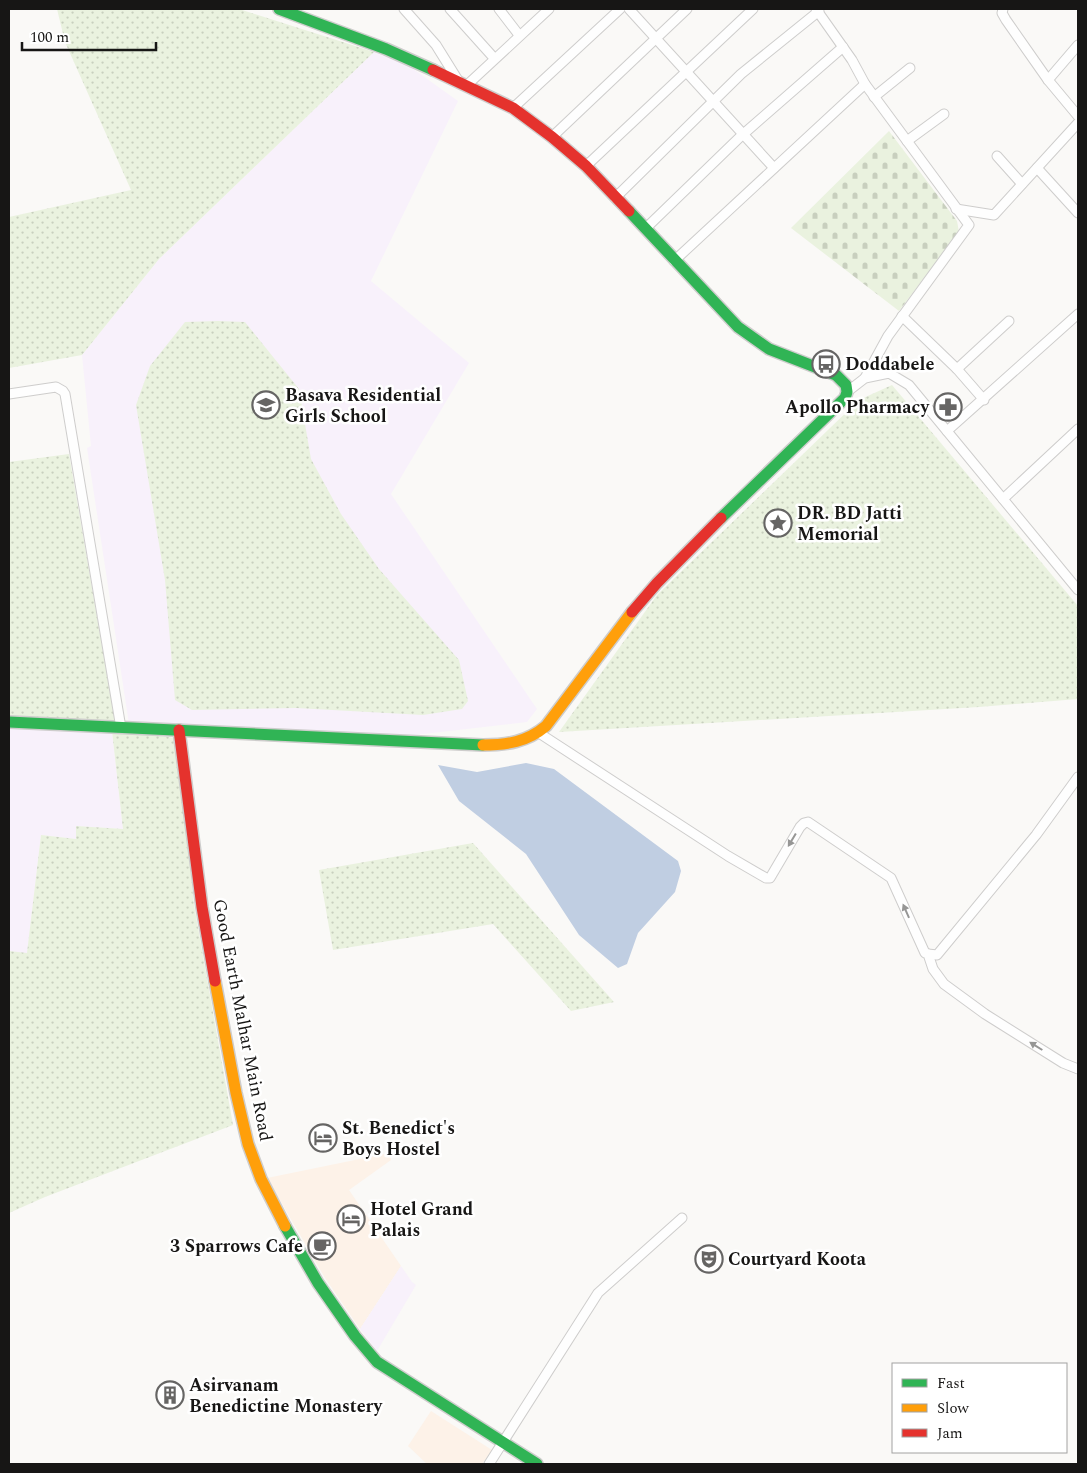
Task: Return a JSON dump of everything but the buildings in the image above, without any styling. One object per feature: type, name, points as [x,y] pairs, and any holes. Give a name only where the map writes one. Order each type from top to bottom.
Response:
[{"type":"street","points":[[9,722],[490,745],[523,741],[539,733],[554,716],[630,614],[657,583],[746,492],[845,398],[847,392],[846,385],[836,375],[778,353],[748,335],[674,261],[586,166],[552,137],[513,108],[386,49],[279,9]]},
{"type":"street","points":[[404,9],[436,45],[463,84]]},
{"type":"street","points":[[450,9],[494,58]]},
{"type":"street","points":[[499,9],[519,35]]},
{"type":"street","points":[[463,84],[549,9]]},
{"type":"street","points":[[513,108],[620,9]]},
{"type":"street","points":[[629,9],[774,168]]},
{"type":"street","points":[[552,137],[687,9]]},
{"type":"street","points":[[586,166],[753,9]]},
{"type":"street","points":[[1003,9],[1002,13],[1006,20],[1048,80],[1078,116]]},
{"type":"street","points":[[616,198],[741,74],[817,10],[843,47],[865,84],[969,225],[888,336],[865,378],[847,392]]},
{"type":"street","points":[[1048,80],[1078,45]]},
{"type":"street","points":[[645,229],[743,134],[843,47]]},
{"type":"street","points":[[874,96],[910,68]]},
{"type":"street","points":[[674,261],[865,84]]},
{"type":"street","points":[[907,141],[944,114]]},
{"type":"street","points":[[956,209],[994,215],[1078,124]]},
{"type":"street","points":[[997,156],[1022,184]]},
{"type":"street","points":[[1037,168],[1078,213]]},
{"type":"street","points":[[947,431],[984,400],[1078,314]]},
{"type":"street","points":[[902,316],[957,369],[984,400]]},
{"type":"street","points":[[957,369],[1009,320]]},
{"type":"street","points":[[865,378],[889,374],[909,385],[1078,590]]},
{"type":"street","points":[[9,394],[56,387],[65,394],[121,728]]},
{"type":"street","points":[[1003,499],[1078,429]]},
{"type":"street","name":"Good Earth Malhar Main Road","points":[[180,730],[204,917],[236,1093],[248,1144],[261,1179],[284,1226],[318,1283],[355,1336],[376,1362],[537,1464]]},
{"type":"street","points":[[539,733],[728,856],[766,878],[770,878],[800,827],[804,822],[808,822],[891,878],[925,953],[928,954],[933,969],[944,984],[985,1014],[1063,1063],[1078,1069]]},
{"type":"street","points":[[928,954],[937,955],[1036,835],[1078,777]]},
{"type":"street","points":[[489,1464],[598,1294],[682,1218]]},
{"type":"shaded area","name":"Basava Residential Girls School","points":[[374,52],[409,66],[458,101],[371,281],[469,363],[391,494],[537,709],[527,722],[406,736],[129,724],[87,448],[91,446],[82,355],[159,259]]},
{"type":"shaded area","points":[[9,726],[112,731],[123,829],[76,826],[76,839],[41,835],[27,954],[9,951]]},
{"type":"shaded area","points":[[389,1153],[391,1160],[349,1190],[401,1266],[360,1329],[325,1278],[267,1178]]},
{"type":"shaded area","points":[[401,1266],[416,1285],[377,1351],[360,1329]]},
{"type":"shaded area","points":[[431,1411],[492,1450],[482,1464],[427,1464],[408,1446]]},
{"type":"green space","points":[[57,9],[239,9],[374,52],[159,259],[82,355],[9,368],[9,217],[131,190],[65,42]]},
{"type":"green space","points":[[889,131],[957,221],[959,232],[899,311],[791,228]]},
{"type":"green space","points":[[185,322],[245,322],[299,389],[311,459],[341,514],[379,569],[459,660],[468,701],[462,709],[423,715],[296,708],[192,710],[175,700],[165,580],[136,405],[150,366]]},
{"type":"green space","points":[[892,385],[1078,606],[1078,699],[979,707],[559,732],[657,595],[859,400]]},
{"type":"green space","points":[[69,454],[115,721],[9,716],[9,462]]},
{"type":"green space","points":[[112,731],[177,738],[194,905],[233,1125],[45,1197],[9,1213],[9,951],[27,953],[41,835],[76,839],[76,826],[123,829]]},
{"type":"green space","points":[[473,843],[614,1002],[571,1011],[493,924],[333,950],[319,870]]},
{"type":"water","points":[[526,763],[554,769],[678,861],[681,871],[675,892],[638,933],[627,964],[618,968],[579,935],[526,854],[459,801],[438,765],[477,772]]},
{"type":"traffic: fast","points":[[279,9],[386,49],[433,70]]},
{"type":"traffic: fast","points":[[629,211],[738,327],[769,349],[836,375],[846,385],[847,392],[845,398],[721,518]]},
{"type":"traffic: fast","points":[[9,722],[483,745]]},
{"type":"traffic: fast","points":[[285,1226],[318,1283],[355,1336],[377,1362],[537,1464]]},
{"type":"traffic: slow","points":[[483,745],[516,742],[532,736],[546,726],[632,612]]},
{"type":"traffic: slow","points":[[215,981],[236,1093],[248,1144],[261,1179],[285,1226]]},
{"type":"traffic: jam","points":[[433,70],[513,108],[552,137],[586,166],[629,211]]},
{"type":"traffic: jam","points":[[632,612],[657,583],[721,518]]},
{"type":"traffic: jam","points":[[179,730],[202,907],[215,981]]},
{"type":"place","name":"Doddabele","points":[[826,364]]},
{"type":"place","name":"Basava Residential Girls School","points":[[266,405]]},
{"type":"place","name":"Apollo Pharmacy","points":[[948,407]]},
{"type":"place","name":"DR. BD Jatti Memorial","points":[[778,523]]},
{"type":"place","name":"St. Benedict's Boys Hostel","points":[[323,1138]]},
{"type":"place","name":"Hotel Grand Palais","points":[[351,1219]]},
{"type":"place","name":"3 Sparrows Cafe","points":[[322,1246]]},
{"type":"place","name":"Courtyard Koota","points":[[709,1259]]},
{"type":"place","name":"Asirvanam Benedictine Monastery","points":[[170,1395]]}]
